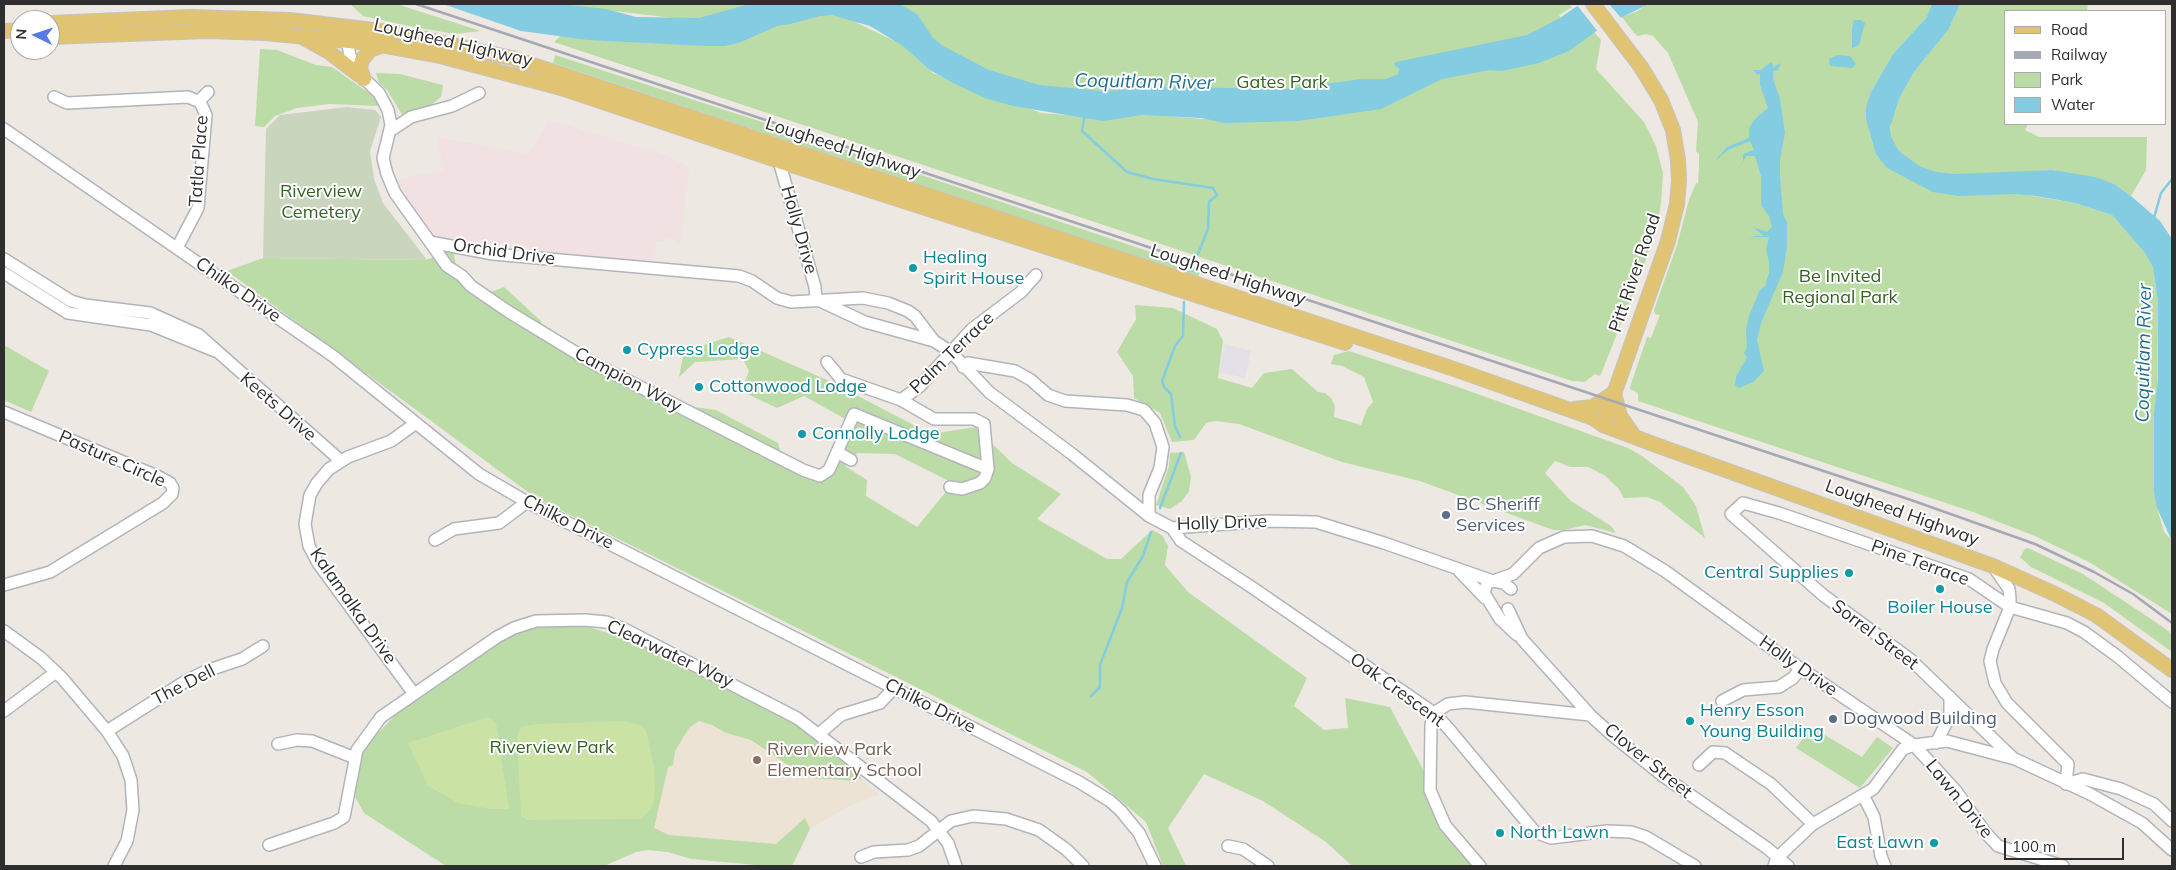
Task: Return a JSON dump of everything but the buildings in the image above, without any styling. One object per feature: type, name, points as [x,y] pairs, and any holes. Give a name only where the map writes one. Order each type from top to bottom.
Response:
[{"type":"main road","name":"Pitt River Road","points":[[1593,4],[1626,47],[1661,100],[1673,130],[1679,180],[1678,204],[1668,241],[1603,425]]},
{"type":"main road","name":"Lougheed Highway","points":[[60,23],[221,17],[344,25],[451,43],[533,65],[1454,369],[1593,418],[1603,425],[1994,566],[2096,615],[2172,670]]},
{"type":"main road","name":"Lougheed Highway","points":[[60,37],[207,31],[296,34],[384,45],[440,56],[561,88],[779,162],[1452,377],[1591,425],[1603,425]]},
{"type":"main road","points":[[296,34],[329,52],[361,77]]},
{"type":"main road","points":[[361,77],[360,68],[364,56],[370,50],[384,45]]},
{"type":"main road","points":[[1568,409],[1593,407],[1614,393],[1620,416],[1634,436]]},
{"type":"street","name":"Orchid Drive","points":[[344,25],[350,63],[361,77],[379,93],[386,104],[390,118],[390,132],[383,155],[387,174],[395,193],[430,242],[493,254],[739,276],[752,281],[785,301],[803,302],[816,299],[869,298],[908,311],[934,341]]},
{"type":"street","name":"Tatla Place","points":[[199,102],[208,92]]},
{"type":"street","points":[[390,132],[412,117],[452,106],[479,93]]},
{"type":"street","name":"Tatla Place","points":[[54,97],[67,103],[188,97],[199,102],[206,115],[199,202],[194,217],[177,248]]},
{"type":"street","name":"Chilko Drive","points":[[4,129],[333,356],[479,474],[527,502],[1079,782],[1110,801],[1139,833],[1155,866]]},
{"type":"street","name":"Holly Drive","points":[[779,162],[815,287],[816,299]]},
{"type":"street","name":"Campion Way","points":[[430,242],[447,266],[471,286],[593,363],[803,470],[820,476],[829,470],[854,414],[988,469]]},
{"type":"street","name":"Keets Drive","points":[[4,259],[71,301],[85,305],[136,310],[156,315],[199,335],[341,461]]},
{"type":"street","name":"Keets Drive","points":[[4,272],[68,313],[151,325],[216,351]]},
{"type":"street","name":"Palm Terrace","points":[[988,469],[984,424],[974,419],[934,419],[900,400],[920,386],[972,329],[1021,292],[1036,275]]},
{"type":"street","points":[[866,322],[860,317],[860,308],[869,298]]},
{"type":"street","points":[[816,299],[866,322],[934,341]]},
{"type":"street","points":[[911,336],[917,334],[917,320]]},
{"type":"street","name":"Holly Drive","points":[[934,341],[951,352],[963,367],[989,392],[1072,454],[1149,516],[1172,528],[1268,521],[1316,522],[1384,543],[1493,581],[1513,574],[1539,548],[1564,537],[1592,536],[1624,546],[1665,571],[1801,668],[1914,745]]},
{"type":"street","points":[[827,362],[841,379],[900,400]]},
{"type":"street","points":[[963,367],[968,363],[1015,371],[1031,380],[1048,395],[1065,401],[1127,405],[1144,410],[1155,423],[1163,447],[1160,468],[1149,495],[1149,516]]},
{"type":"street","name":"Pasture Circle","points":[[4,412],[157,476],[170,483],[174,488],[167,500],[158,507],[50,572],[4,585]]},
{"type":"street","name":"Kalamalka Drive","points":[[414,694],[318,563],[309,546],[305,524],[310,495],[322,477],[341,461],[391,441],[416,423]]},
{"type":"street","points":[[836,452],[851,460]]},
{"type":"street","points":[[950,487],[962,489],[980,484],[988,469]]},
{"type":"street","points":[[435,540],[454,529],[499,523],[527,502]]},
{"type":"street","name":"Pine Terrace","points":[[1731,514],[1743,504],[1779,513],[1969,579],[2010,607],[2067,623],[2084,632],[2117,656],[2172,702]]},
{"type":"street","name":"Sorrel Street","points":[[1731,514],[1823,595],[1911,660],[2015,759]]},
{"type":"street","name":"Oak Crescent","points":[[1172,528],[1181,542],[1253,588],[1434,713],[1535,832],[1551,838],[1607,831],[1631,832],[1646,838],[1695,866]]},
{"type":"street","points":[[1994,566],[2009,589],[2010,607],[1990,661],[1995,683],[2015,712],[2068,764],[2066,784]]},
{"type":"street","name":"Holly Drive","points":[[1457,570],[1485,598]]},
{"type":"street","points":[[1511,589],[1504,582],[1493,581],[1485,587],[1485,598],[1493,609],[1498,611],[1508,609],[1512,599],[1513,574]]},
{"type":"street","name":"Clover Street","points":[[1493,609],[1510,631],[1522,639],[1590,715],[1662,776],[1775,862],[1788,866]]},
{"type":"street","name":"Clover Street","points":[[1508,609],[1522,639]]},
{"type":"street","name":"Clearwater Way","points":[[269,844],[342,819],[345,814],[354,758],[361,743],[377,721],[414,694],[514,628],[546,620],[600,621],[624,629],[783,710],[819,734],[921,812],[948,843],[956,866]]},
{"type":"street","points":[[4,631],[42,658],[56,672],[107,731],[120,750],[128,768],[133,804],[127,841],[114,866]]},
{"type":"street","name":"The Dell","points":[[107,731],[206,670],[242,659],[263,646]]},
{"type":"street","points":[[1722,701],[1743,690],[1779,687],[1793,678],[1801,668]]},
{"type":"street","points":[[4,712],[56,672]]},
{"type":"street","points":[[819,734],[840,715],[880,703],[894,688]]},
{"type":"street","points":[[1936,743],[1950,716],[1950,697]]},
{"type":"street","points":[[1480,866],[1445,825],[1430,790],[1431,725],[1434,713],[1448,704],[1465,702],[1590,715]]},
{"type":"street","points":[[278,744],[297,740],[312,741],[354,758]]},
{"type":"street","points":[[1775,862],[1813,824],[1873,789],[1903,750],[1914,745],[1952,742],[2015,759],[2090,794],[2142,823],[2172,850]]},
{"type":"street","name":"Lawn Drive","points":[[1914,745],[1956,791],[1985,832],[1998,846],[2063,866]]},
{"type":"street","points":[[1699,764],[1713,752],[1726,753],[1771,784],[1813,824]]},
{"type":"street","points":[[2066,784],[2082,779],[2121,789],[2154,804],[2172,821]]},
{"type":"street","points":[[1863,795],[1874,817],[1881,856],[1885,866]]},
{"type":"street","points":[[861,857],[874,852],[913,849],[923,844],[951,821],[965,817],[1013,821],[1034,828],[1051,838],[1083,866]]},
{"type":"street","points":[[1228,846],[1243,849],[1268,866]]},
{"type":"shaded area","points":[[549,120],[671,157],[689,168],[680,243],[675,243],[675,239],[666,238],[665,242],[656,241],[654,261],[511,250],[430,236],[397,180],[443,170],[437,137],[529,154]]},
{"type":"shaded area","points":[[1225,344],[1251,351],[1245,378],[1219,372]]},
{"type":"shaded area","name":"Riverview Park Elementary School","points":[[669,658],[858,770],[861,778],[879,794],[849,806],[810,829],[791,866],[767,866],[691,859],[668,852],[648,850]]},
{"type":"green space","points":[[350,4],[396,4],[481,31],[454,34],[409,26],[363,16]]},
{"type":"green space","name":"Gates Park","points":[[555,4],[747,4],[743,6],[772,4],[1569,4],[1572,7],[1559,15],[1577,38],[1593,31],[1601,40],[1596,69],[1644,122],[1656,146],[1663,173],[1657,226],[1642,271],[1600,376],[1595,374],[1585,382],[1572,381],[554,42],[564,33],[632,19],[673,18]],"holes":[[[857,23],[875,23],[1076,112],[1203,115],[1204,119],[1151,115],[1080,116],[1041,113],[933,73],[907,47]]]},
{"type":"green space","name":"Be Invited Regional Park","points":[[1647,4],[1932,4],[1926,18],[1893,54],[1871,92],[1890,137],[1891,118],[1899,99],[1914,72],[1949,29],[1960,4],[2088,4],[2087,10],[2004,10],[2004,125],[2028,125],[2025,130],[2039,137],[2147,137],[2146,170],[2131,196],[2114,184],[2052,170],[1996,173],[2027,195],[2075,203],[2112,215],[2144,252],[2153,267],[2158,303],[2157,508],[2164,532],[2172,540],[2172,614],[2089,562],[2035,536],[1973,512],[1638,401],[1638,393],[1630,389],[1631,384],[1647,337],[1651,338],[1660,315],[1655,314],[1654,310],[1677,245],[1689,200],[1696,183],[1698,184],[1699,154],[1696,151],[1698,122],[1668,53],[1653,36],[1646,34],[1638,36],[1634,33],[1622,17],[1638,11]]},
{"type":"green space","points":[[260,49],[277,50],[316,65],[332,67],[369,93],[376,99],[378,106],[329,104],[297,108],[275,116],[264,127],[255,126]]},
{"type":"green space","points":[[555,55],[796,133],[1201,269],[1198,277],[553,63]]},
{"type":"green space","points":[[376,73],[400,74],[443,85],[441,97],[426,109],[403,116],[387,90],[379,83]]},
{"type":"green space","name":"Riverview Cemetery","points":[[347,107],[375,110],[381,117],[370,151],[374,179],[383,203],[427,260],[263,258],[266,129],[280,115]]},
{"type":"green space","points":[[443,247],[454,253],[457,275],[486,294],[504,287],[541,321],[539,336],[680,405],[716,410],[778,443],[782,458],[818,478],[835,465],[847,420],[804,396],[777,408],[741,391],[749,371],[743,359],[695,362],[679,377],[684,351],[729,337],[827,380],[931,434],[975,427],[1012,463],[1061,494],[1037,519],[1107,559],[1121,559],[1152,530],[1162,535],[1168,546],[1165,565],[1188,592],[1307,678],[1294,706],[1324,730],[1348,728],[1345,698],[1390,707],[1426,775],[1432,805],[1473,866],[1352,866],[1326,842],[1263,801],[1204,774],[1168,828],[1186,866],[1163,866],[1146,822],[1087,772],[536,498],[227,271],[263,258],[426,260],[436,256]],"holes":[[[857,453],[895,454],[953,483],[917,527],[866,496],[867,480],[845,466]]]},
{"type":"green space","points":[[1135,305],[1173,308],[1217,329],[1223,341],[1218,378],[1252,388],[1264,373],[1292,369],[1318,392],[1325,393],[1331,398],[1335,406],[1334,417],[1361,425],[1367,409],[1373,402],[1364,377],[1342,366],[1331,364],[1334,355],[1349,351],[1458,387],[1628,448],[1642,456],[1683,487],[1696,506],[1705,538],[1660,502],[1647,497],[1624,498],[1618,488],[1604,475],[1588,467],[1570,467],[1555,461],[1545,473],[1571,501],[1611,526],[1616,533],[1585,525],[1564,530],[1553,530],[1420,481],[1342,462],[1239,424],[1215,421],[1206,423],[1194,440],[1172,442],[1160,413],[1134,398],[1133,376],[1117,352],[1136,319]]},
{"type":"green space","points":[[4,345],[49,371],[31,412],[4,400]]},
{"type":"green space","points":[[1184,452],[1191,477],[1189,491],[1182,501],[1170,509],[1156,505],[1169,466],[1170,453]]},
{"type":"green space","points":[[2028,548],[2083,574],[2160,625],[2172,634],[2172,652],[2104,603],[2031,567],[2020,557],[2025,549]]},
{"type":"green space","name":"Riverview Park","points":[[585,626],[638,642],[732,688],[817,736],[858,770],[861,778],[856,781],[811,778],[801,774],[751,740],[726,733],[712,725],[699,721],[689,728],[675,751],[673,765],[668,767],[654,828],[669,835],[776,844],[805,818],[810,829],[792,866],[767,866],[691,859],[668,852],[648,850],[636,852],[604,866],[446,866],[364,813],[355,797],[362,756],[375,732],[380,731],[403,707],[466,666],[508,634],[538,627]]},
{"type":"green space","points":[[488,717],[496,722],[509,809],[490,809],[458,803],[428,786],[408,743]]},
{"type":"green space","points":[[622,721],[638,724],[646,730],[654,766],[655,790],[653,806],[641,819],[527,820],[521,816],[517,738],[520,727],[538,724]]},
{"type":"green space","points":[[1811,727],[1862,757],[1877,737],[1893,748],[1860,788],[1796,748]]},
{"type":"water","name":"Coquitlam River","points":[[443,4],[558,4],[606,9],[636,17],[699,18],[749,4],[900,4],[918,15],[933,38],[943,46],[989,70],[1039,85],[1102,91],[1173,87],[1287,89],[1361,79],[1386,79],[1398,74],[1400,69],[1394,65],[1396,62],[1527,35],[1560,18],[1580,4],[1649,4],[1602,27],[1569,51],[1539,63],[1502,71],[1490,70],[1442,79],[1381,109],[1298,121],[1225,123],[1201,118],[1142,115],[1103,121],[1013,106],[985,98],[955,84],[930,70],[903,46],[870,26],[832,15],[777,26],[741,42],[725,46],[705,46],[588,40],[521,31]]},
{"type":"water","name":"Coquitlam River","points":[[1932,4],[1960,4],[1949,29],[1914,72],[1899,99],[1890,127],[1891,137],[1899,151],[1919,166],[1936,172],[1955,174],[2052,170],[2095,177],[2114,184],[2131,196],[2160,221],[2172,239],[2172,541],[2157,508],[2154,492],[2154,414],[2158,379],[2158,303],[2153,267],[2144,252],[2112,215],[2075,203],[2036,196],[2015,194],[1959,196],[1933,192],[1887,168],[1876,154],[1866,119],[1866,107],[1871,92],[1893,54],[1926,18]]},
{"type":"water","points":[[1854,20],[1861,20],[1865,23],[1859,45],[1852,48],[1852,29]]},
{"type":"water","points":[[1837,55],[1850,56],[1856,64],[1852,68],[1830,66],[1829,59]]},
{"type":"water","points":[[1771,62],[1774,67],[1781,63],[1778,70],[1773,71],[1773,79],[1780,99],[1785,133],[1780,160],[1780,176],[1783,214],[1787,222],[1787,247],[1783,272],[1761,323],[1757,340],[1764,371],[1753,382],[1739,388],[1735,385],[1736,377],[1747,357],[1744,353],[1747,348],[1746,330],[1749,316],[1760,290],[1765,286],[1769,273],[1766,249],[1769,237],[1753,237],[1742,244],[1754,236],[1764,236],[1753,227],[1767,232],[1772,227],[1769,216],[1761,205],[1761,176],[1755,156],[1746,156],[1734,178],[1743,161],[1743,154],[1754,150],[1750,141],[1728,150],[1715,161],[1727,147],[1749,138],[1749,128],[1755,119],[1768,108],[1760,85],[1760,74],[1758,75],[1753,70],[1761,70]]},
{"type":"pier","points":[[1576,4],[1609,4],[1622,19],[1599,33]]},
{"type":"waterway","points":[[1084,119],[1082,131],[1127,172],[1153,179],[1213,188],[1217,195],[1209,202],[1208,229],[1198,254]]},
{"type":"waterway","points":[[2154,218],[2161,193],[2172,179]]},
{"type":"waterway","points":[[1192,271],[1193,266]]},
{"type":"waterway","points":[[1180,437],[1175,426],[1171,394],[1164,387],[1162,381],[1175,346],[1183,336],[1184,302]]},
{"type":"waterway","points":[[1160,508],[1181,453]]},
{"type":"waterway","points":[[1091,696],[1100,687],[1100,665],[1122,608],[1127,582],[1143,556],[1151,532]]},
{"type":"railway","points":[[416,4],[1911,500],[2035,544],[2094,572],[2133,594],[2172,623]]},
{"type":"place","name":"Healing Spirit House","points":[[913,268]]},
{"type":"place","name":"Cypress Lodge","points":[[627,350]]},
{"type":"place","name":"Cottonwood Lodge","points":[[699,387]]},
{"type":"place","name":"Connolly Lodge","points":[[802,434]]},
{"type":"place","name":"BC Sheriff Services","points":[[1446,515]]},
{"type":"place","name":"Central Supplies","points":[[1849,573]]},
{"type":"place","name":"Boiler House","points":[[1940,589]]},
{"type":"place","name":"Dogwood Building","points":[[1833,719]]},
{"type":"place","name":"Henry Esson Young Building","points":[[1690,721]]},
{"type":"place","name":"Riverview Park Elementary School","points":[[757,760]]},
{"type":"place","name":"North Lawn","points":[[1500,833]]},
{"type":"place","name":"East Lawn","points":[[1934,843]]}]
